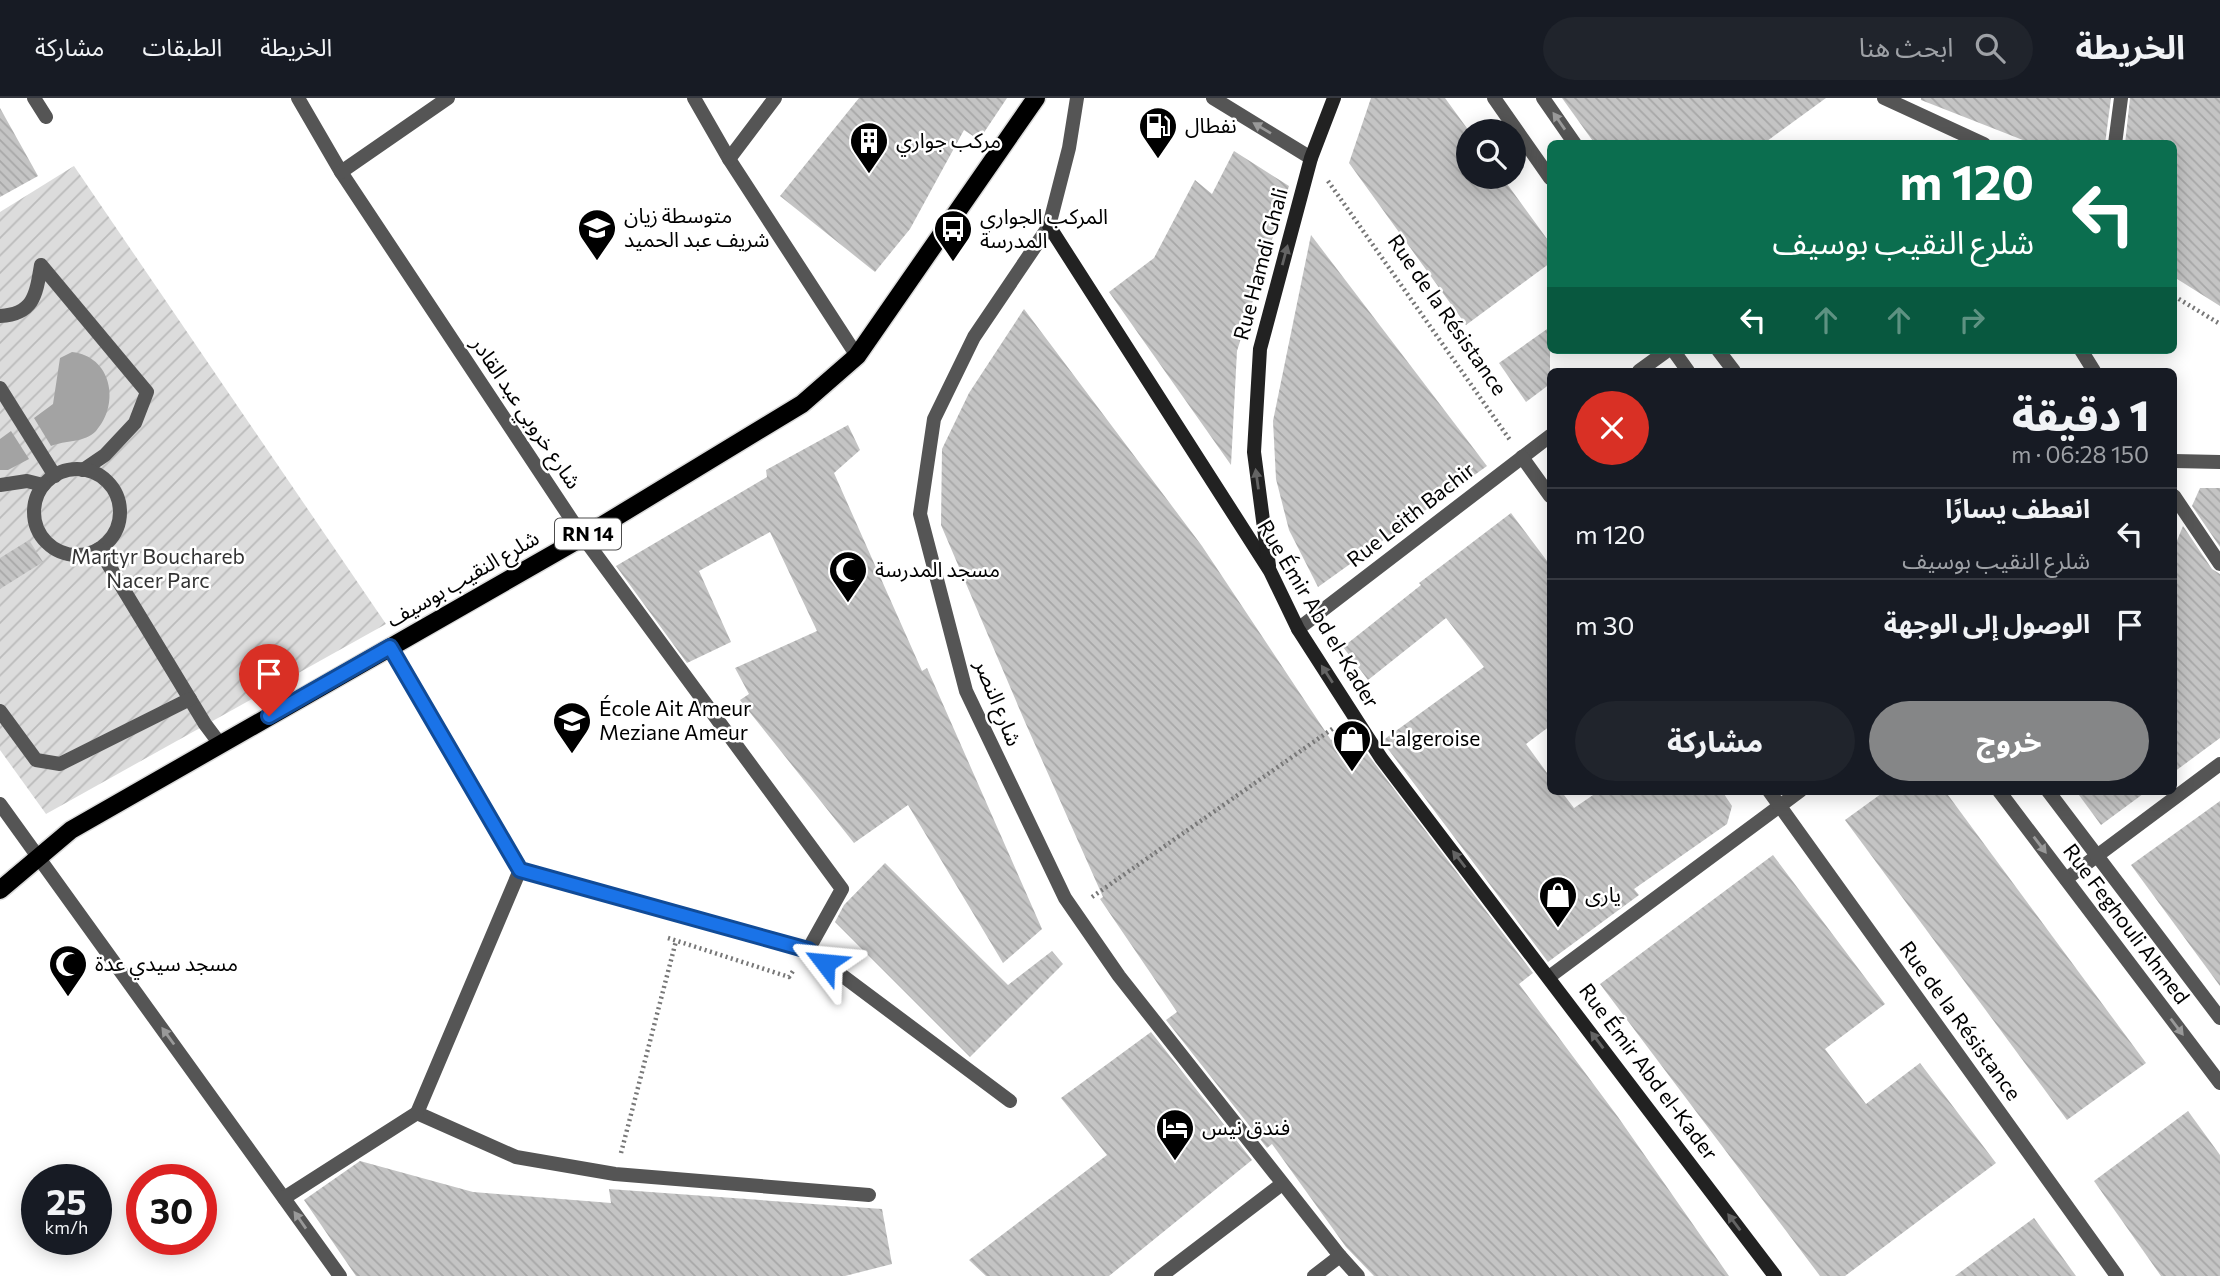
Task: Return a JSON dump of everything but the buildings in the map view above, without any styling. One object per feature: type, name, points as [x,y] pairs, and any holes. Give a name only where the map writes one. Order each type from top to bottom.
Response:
[{"type":"main road","name":"شلرع النقيب بوسيف","points":[[0,890],[71,830],[583,537],[802,404],[857,356],[1037,98]]},
{"type":"main road","name":"Rue Hamdi Ghali","points":[[1270,571],[1254,452],[1260,349],[1311,158],[1334,98]]},
{"type":"main road","name":"Rue Émir Abd el-Kader","points":[[1049,226],[1270,571],[1297,629],[1381,758],[1776,1276]]},
{"type":"street","points":[[34,98],[46,117]]},
{"type":"street","name":"شارع خروبي عبد القادر","points":[[298,98],[341,172],[583,537],[842,889],[808,950]]},
{"type":"street","points":[[341,172],[448,98]]},
{"type":"street","points":[[694,98],[729,159],[857,356]]},
{"type":"street","points":[[729,159],[775,98]]},
{"type":"street","name":"شارع النصر","points":[[1077,98],[1069,148],[1049,226],[974,337],[934,419],[920,514],[966,691],[1065,898],[1119,976],[1282,1184],[1358,1276]]},
{"type":"street","points":[[1213,98],[1311,158]]},
{"type":"street","points":[[1494,98],[1547,174]]},
{"type":"street","points":[[1543,98],[1572,140]]},
{"type":"street","points":[[1884,98],[1975,140]]},
{"type":"street","points":[[2116,140],[2121,98]]},
{"type":"street","points":[[0,316],[15,315],[30,306],[38,286],[41,265],[147,392],[135,423],[104,455],[83,470]]},
{"type":"street","points":[[1644,368],[1665,354]]},
{"type":"street","points":[[1674,354],[1686,368]]},
{"type":"street","points":[[1721,354],[1732,368]]},
{"type":"street","points":[[0,388],[46,461],[49,481]]},
{"type":"street","name":"Rue Leith Bachir","points":[[1297,629],[1547,438]]},
{"type":"street","points":[[104,455],[109,484]]},
{"type":"street","points":[[1521,457],[1547,492]]},
{"type":"street","points":[[2177,461],[2220,462]]},
{"type":"street","points":[[69,470],[83,470],[97,475],[109,484],[117,497],[120,512],[117,527],[110,540],[85,555],[70,555],[56,550],[44,541],[36,528],[36,498],[49,481],[69,470]]},
{"type":"street","points":[[0,485],[49,481]]},
{"type":"street","points":[[2177,500],[2220,564]]},
{"type":"street","points":[[99,549],[220,744]]},
{"type":"street","points":[[390,647],[520,870],[808,950],[1010,1101]]},
{"type":"street","points":[[0,711],[36,760],[61,764],[190,699]]},
{"type":"street","points":[[2066,879],[2099,857],[2220,764]]},
{"type":"street","name":"Rue de la Résistance","points":[[1772,795],[2117,1276]]},
{"type":"street","points":[[1549,976],[1794,795]]},
{"type":"street","name":"Rue Feghouli Ahmed","points":[[2002,795],[2220,1083]]},
{"type":"street","name":"Rue Feghouli Ahmed","points":[[2051,795],[2220,1018]]},
{"type":"street","points":[[0,804],[340,1276]]},
{"type":"street","points":[[284,1198],[417,1113],[520,870]]},
{"type":"street","points":[[417,1113],[516,1157],[615,1174],[869,1195]]},
{"type":"street","points":[[1161,1276],[1282,1184]]},
{"type":"street","points":[[1314,1276],[1340,1256]]},
{"type":"path","name":"Rue de la Résistance","points":[[1311,158],[1521,457]]},
{"type":"path","points":[[2177,298],[2220,324]]},
{"type":"path","points":[[1073,910],[1353,715]]},
{"type":"path","points":[[615,1174],[677,941]]},
{"type":"green space","name":"Martyr Bouchareb Nacer Parc","points":[[74,166],[386,624],[46,814],[0,750],[0,212]]},
{"type":"shaded area","points":[[72,352],[85,355],[103,371],[110,395],[108,407],[104,420],[91,435],[51,446],[34,418],[53,404],[60,358]]},
{"type":"shaded area","points":[[11,431],[29,459],[8,470],[0,470],[0,439]]},
{"type":"place","name":"نفطال","points":[[1158,160]]},
{"type":"place","name":"مركب جواري","points":[[869,175]]},
{"type":"place","name":"متوسطة زيان شريف عبد الحميد","points":[[597,262]]},
{"type":"place","name":"المركب الجواري المدرسة","points":[[953,263]]},
{"type":"place","name":"مسجد المدرسة","points":[[848,604]]},
{"type":"place","name":"École Ait Ameur Meziane Ameur","points":[[572,755]]},
{"type":"place","name":"L'algeroise","points":[[1352,773]]},
{"type":"place","name":"يارى","points":[[1558,929]]},
{"type":"place","name":"مسجد سيدي عدة","points":[[68,998]]},
{"type":"place","name":"فندق نيس","points":[[1175,1162]]},
{"type":"route","points":[[269,716],[390,647],[520,870],[808,950],[825,963]]}]
